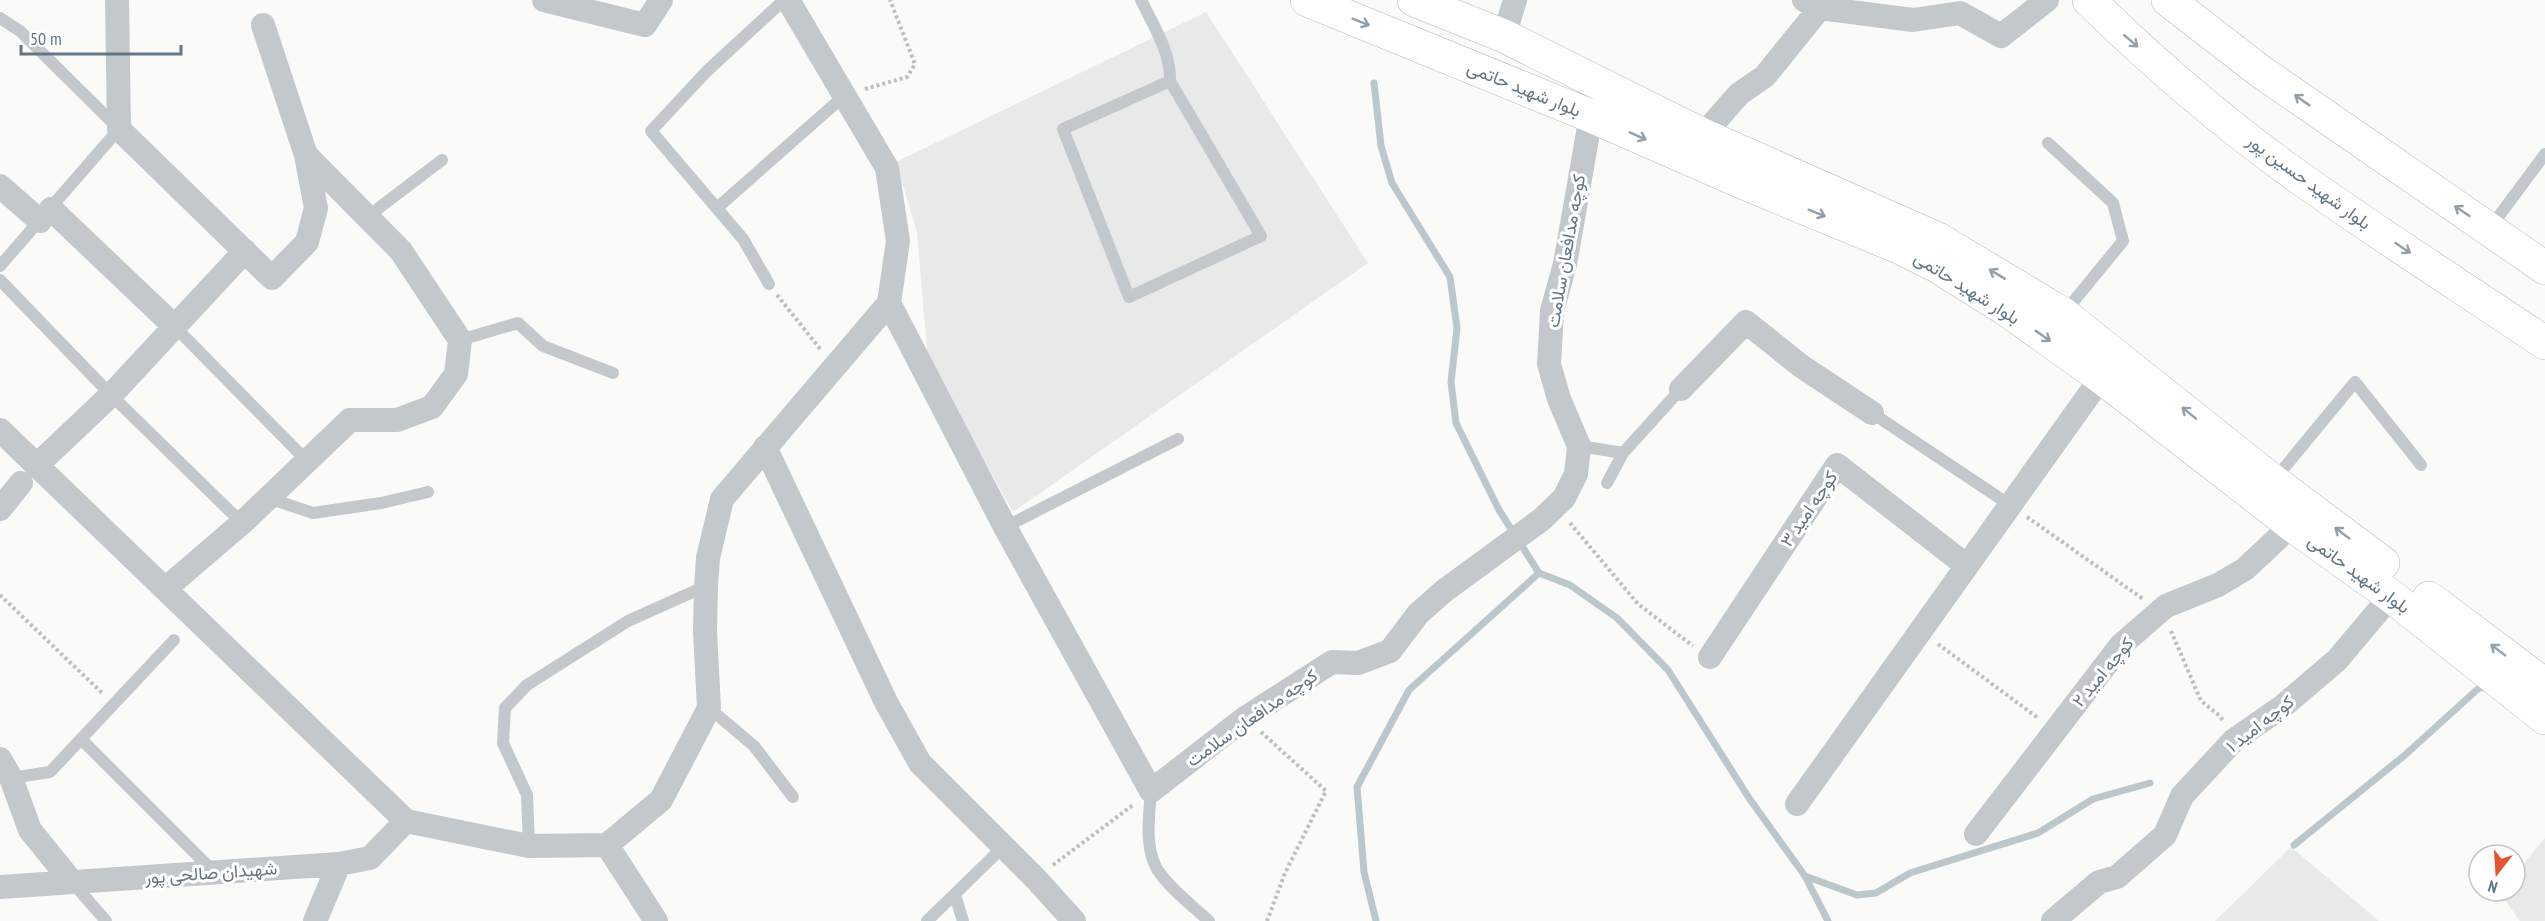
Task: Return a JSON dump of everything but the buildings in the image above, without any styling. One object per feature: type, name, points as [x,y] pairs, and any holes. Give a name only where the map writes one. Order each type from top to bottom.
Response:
[{"type":"main road","name":"بلوار شهید حاتمی","points":[[1307,0],[1591,116],[1901,248],[1937,266],[2004,308],[2109,366],[2273,481],[2545,685]]},
{"type":"main road","name":"بلوار شهید حاتمی","points":[[1414,0],[1504,36],[1703,135],[1938,239],[2063,314],[2109,366],[2292,525],[2391,596],[2545,718]]},
{"type":"main road","name":"بلوار شهيد حسین پور","points":[[2089,0],[2126,37],[2211,109],[2303,181],[2545,343]]},
{"type":"main road","points":[[2168,0],[2260,71],[2545,268]]},
{"type":"street","points":[[109,0],[115,0],[119,129],[273,278],[307,242],[316,208],[306,155],[263,26]]},
{"type":"street","points":[[544,0],[645,25],[662,0]]},
{"type":"street","points":[[0,430],[406,821],[529,846],[607,845],[661,800],[709,708],[705,631],[706,586],[708,558],[722,499],[889,303],[898,241],[888,168],[786,0]]},
{"type":"street","points":[[1504,36],[1515,0]]},
{"type":"street","points":[[1703,135],[1739,94],[1766,76],[1812,4],[1913,20],[1960,13],[2001,36],[2047,0]]},
{"type":"street","name":"کوچه مدافعان سلامت","points":[[1151,791],[1245,718],[1332,662],[1358,663],[1390,651],[1418,614],[1444,591],[1510,544],[1564,498],[1576,474],[1579,446],[1559,399],[1549,364],[1552,311],[1565,264],[1591,116]]},
{"type":"street","points":[[165,589],[242,523],[350,420],[397,420],[432,407],[456,374],[460,340],[401,251],[306,155]]},
{"type":"street","points":[[0,186],[46,215],[174,326]]},
{"type":"street","points":[[37,465],[111,395],[245,251]]},
{"type":"street","points":[[889,303],[1005,527],[1151,791]]},
{"type":"street","points":[[1681,389],[1746,322],[1801,366],[1872,413]]},
{"type":"street","points":[[1797,804],[2109,366]]},
{"type":"street","points":[[765,447],[886,702],[920,764],[1036,879],[1074,921]]},
{"type":"street","name":"کوچه امید ۳","points":[[1710,657],[1837,465],[1967,566]]},
{"type":"street","points":[[0,509],[21,483]]},
{"type":"street","name":"کوچه امید ۲","points":[[1976,834],[2121,645],[2166,606],[2218,585],[2245,569],[2292,525]]},
{"type":"street","name":"کوچه امید ۱","points":[[2053,921],[2098,882],[2117,877],[2165,835],[2182,796],[2234,740],[2283,706],[2337,660],[2391,596]]},
{"type":"street","points":[[5,769],[30,830],[72,882]]},
{"type":"street","name":"شهیدان صالحی پور","points":[[0,887],[339,864],[370,858],[406,821]]},
{"type":"street","points":[[607,845],[656,921]]},
{"type":"street","points":[[315,921],[339,864]]},
{"type":"lane","points":[[769,284],[743,239],[651,130],[707,71],[786,0]]},
{"type":"lane","points":[[1141,0],[1162,43],[1170,69],[1170,81],[1261,236],[1129,297],[1063,129],[1170,81]]},
{"type":"lane","points":[[0,18],[20,31],[119,129],[0,266]]},
{"type":"lane","points":[[717,208],[844,95]]},
{"type":"lane","points":[[2048,143],[2113,203],[2123,241],[2063,314]]},
{"type":"lane","points":[[2489,229],[2545,154]]},
{"type":"lane","points":[[367,217],[442,160]]},
{"type":"lane","points":[[0,280],[111,395],[242,523]]},
{"type":"lane","points":[[460,340],[518,323],[543,346],[613,374]]},
{"type":"lane","points":[[174,326],[307,461]]},
{"type":"lane","points":[[2273,481],[2355,382],[2421,465]]},
{"type":"lane","points":[[1607,483],[1623,453],[1681,389]]},
{"type":"lane","points":[[1872,413],[2010,505]]},
{"type":"lane","points":[[1005,527],[1178,438]]},
{"type":"lane","points":[[1579,446],[1623,453]]},
{"type":"lane","points":[[268,498],[313,513],[381,503],[428,492]]},
{"type":"lane","points":[[529,846],[527,795],[503,743],[505,708],[527,685],[628,621],[706,586]]},
{"type":"lane","points":[[5,769],[50,772],[82,741],[174,640]]},
{"type":"lane","points":[[709,708],[754,746],[793,797]]},
{"type":"lane","points":[[82,741],[214,873]]},
{"type":"lane","points":[[1151,791],[1148,826],[1152,857],[1161,876],[1209,921]]},
{"type":"lane","points":[[927,921],[1003,846]]},
{"type":"lane","points":[[72,882],[106,921]]},
{"type":"lane","points":[[955,894],[963,921]]},
{"type":"path","points":[[844,95],[907,77],[915,64],[890,0]]},
{"type":"path","points":[[769,284],[834,367]]},
{"type":"path","points":[[1548,513],[1638,604],[1710,657]]},
{"type":"path","points":[[0,595],[114,705]]},
{"type":"path","points":[[1920,631],[2056,730]]},
{"type":"path","points":[[1245,718],[1326,791],[1285,873],[1267,921]]},
{"type":"path","points":[[1036,879],[1151,791]]},
{"type":"shaded area","points":[[1206,12],[1368,263],[1013,512],[928,361],[917,232],[896,162]]},
{"type":"shaded area","points":[[2545,838],[2545,921],[2520,921],[2507,903],[2527,903],[2527,860]]},
{"type":"shaded area","points":[[2291,847],[2379,921],[2215,921]]},
{"type":"waterway","points":[[1374,83],[1381,146],[1392,183],[1450,277],[1457,328],[1451,382],[1456,423],[1499,510],[1539,573],[1570,585],[1617,618],[1668,670],[1749,798],[1805,876],[1828,921]]},
{"type":"waterway","points":[[1376,921],[1364,872],[1357,787],[1409,690],[1539,573]]},
{"type":"waterway","points":[[2294,845],[2405,755],[2480,687],[2489,689]]},
{"type":"waterway","points":[[1805,876],[1857,895],[1876,893],[1910,873],[2038,833],[2093,799],[2150,783]]}]
